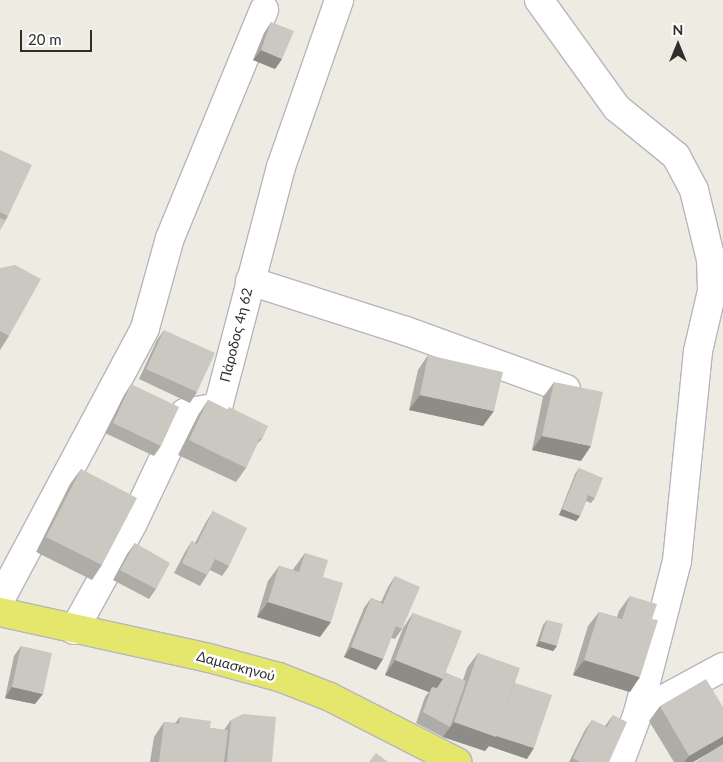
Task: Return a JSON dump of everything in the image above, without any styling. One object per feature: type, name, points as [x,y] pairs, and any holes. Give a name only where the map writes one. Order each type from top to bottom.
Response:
[{"type":"main road","name":"Δαμασκηνού","points":[[0,612],[74,630],[209,658],[279,677],[330,697],[457,762]]},
{"type":"street","name":"Πάροδος 4η 62","points":[[74,630],[133,523],[185,413],[218,407],[250,281],[291,135],[339,0]]},
{"type":"street","points":[[539,0],[616,108],[628,121],[664,145],[679,161],[694,190],[711,260],[713,285],[698,350],[678,561],[638,713],[620,762]]},
{"type":"street","points":[[0,600],[145,328],[170,238],[264,10]]},
{"type":"street","points":[[250,281],[397,328],[566,389]]},
{"type":"street","points":[[638,713],[723,667]]},
{"type":"building","points":[[271,22],[294,31],[282,59],[261,50]]},
{"type":"building","points":[[0,150],[32,165],[8,216],[0,212]]},
{"type":"building","points":[[0,218],[5,220],[0,230]]},
{"type":"building","points":[[15,265],[41,279],[9,336],[0,331],[0,268]]},
{"type":"building","points":[[164,330],[215,353],[197,392],[146,369]]},
{"type":"building","points":[[428,355],[503,372],[494,411],[420,395]]},
{"type":"building","points":[[554,382],[603,392],[591,446],[542,436]]},
{"type":"building","points":[[131,384],[179,407],[161,446],[113,423]]},
{"type":"building","points":[[208,400],[265,427],[246,468],[189,440]]},
{"type":"building","points":[[229,407],[268,426],[262,439],[260,438],[265,427],[228,410]]},
{"type":"building","points":[[579,468],[603,478],[595,498],[588,495],[580,516],[562,509]]},
{"type":"building","points":[[81,469],[137,498],[102,565],[46,537]]},
{"type":"building","points":[[213,511],[247,528],[229,566],[215,559],[207,575],[182,563],[192,541],[197,544]]},
{"type":"building","points":[[135,543],[170,563],[156,589],[120,570]]},
{"type":"building","points":[[305,553],[328,560],[323,577],[343,583],[331,622],[268,602],[279,566],[299,572]]},
{"type":"building","points":[[395,576],[420,587],[402,629],[396,626],[383,659],[351,647],[371,598],[383,604]]},
{"type":"building","points":[[630,596],[657,604],[652,619],[658,620],[640,677],[584,660],[599,612],[622,619]]},
{"type":"building","points":[[413,613],[462,631],[443,679],[395,660]]},
{"type":"building","points":[[547,620],[563,624],[557,646],[540,641]]},
{"type":"building","points":[[21,646],[52,653],[43,694],[12,687]]},
{"type":"building","points":[[478,653],[520,668],[496,737],[454,722]]},
{"type":"building","points":[[446,673],[466,681],[450,727],[423,712],[432,687],[437,688]]},
{"type":"building","points":[[706,679],[723,707],[723,736],[689,756],[660,706]]},
{"type":"building","points":[[515,683],[552,695],[534,748],[496,736]]},
{"type":"building","points":[[243,714],[276,717],[272,762],[227,762],[231,720]]},
{"type":"building","points":[[613,715],[627,722],[609,762],[580,762],[573,758],[592,720],[607,727]]},
{"type":"building","points":[[180,717],[211,721],[210,728],[228,730],[224,762],[159,762],[164,722],[179,724]]},
{"type":"building","points":[[723,744],[723,762],[695,762]]},
{"type":"building","points":[[376,753],[388,762],[369,762]]}]
